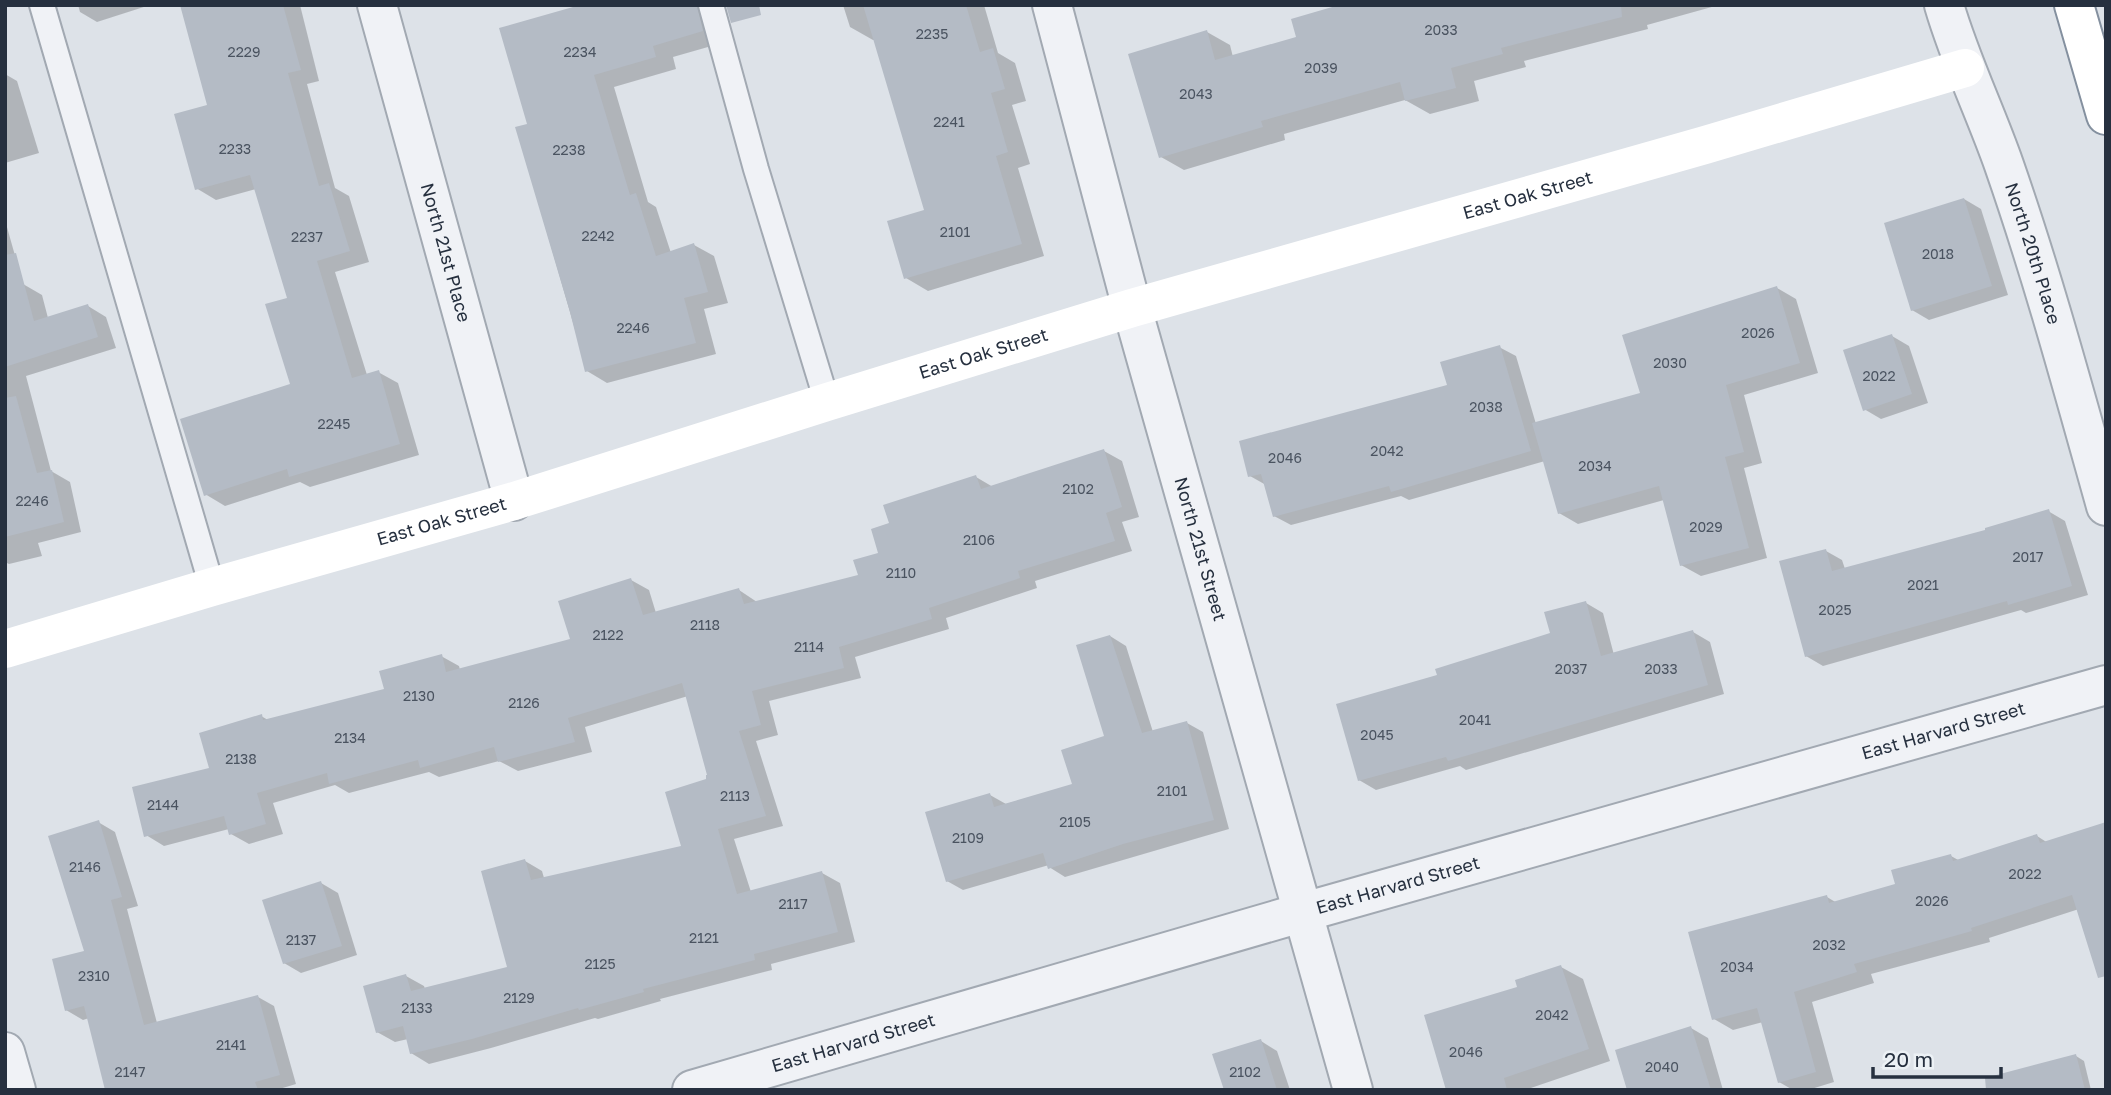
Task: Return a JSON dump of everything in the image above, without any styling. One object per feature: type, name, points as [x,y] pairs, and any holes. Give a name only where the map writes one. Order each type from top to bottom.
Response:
[{"type":"main road","points":[[2074,5],[2106,115]]},
{"type":"main road","name":"East Oak Street","points":[[5,649],[514,501],[1132,309],[1965,68]]},
{"type":"street","name":"North 21st Place","points":[[377,5],[514,501]]},
{"type":"street","name":"North 21st Street","points":[[1052,5],[1132,309],[1353,1090]]},
{"type":"street","name":"North 20th Place","points":[[1944,5],[1965,68],[2003,163],[2066,363],[2106,506]]},
{"type":"street","name":"East Harvard Street","points":[[692,1090],[1304,912],[2106,685]]},
{"type":"street","points":[[5,1052],[16,1090]]},
{"type":"lane","points":[[42,5],[212,587]]},
{"type":"lane","points":[[711,5],[756,169],[827,402]]},
{"type":"building","points":[[180,5],[283,5],[301,70],[288,73],[319,186],[329,183],[350,251],[317,261],[352,378],[379,370],[400,444],[289,477],[287,469],[204,496],[180,419],[290,384],[265,304],[287,298],[250,175],[195,190],[174,114],[207,105]]},
{"type":"building","points":[[580,5],[697,5],[703,31],[653,46],[656,57],[594,75],[630,195],[636,193],[656,256],[694,243],[708,292],[684,298],[696,343],[585,372],[515,127],[527,124],[499,28]]},
{"type":"building","points":[[726,5],[759,5],[761,15],[731,23]]},
{"type":"building","points":[[863,5],[966,5],[980,52],[993,48],[1005,89],[991,93],[1008,152],[996,156],[1022,244],[904,279],[887,221],[924,210]]},
{"type":"building","points":[[1339,5],[1621,5],[1622,17],[1501,48],[1503,54],[1451,68],[1456,88],[1405,101],[1400,82],[1261,121],[1263,127],[1159,158],[1128,54],[1207,30],[1215,60],[1296,37],[1291,19]]},
{"type":"building","points":[[1964,198],[1992,286],[1911,311],[1884,223]]},
{"type":"building","points":[[16,253],[34,321],[88,304],[98,337],[5,367],[5,255]]},
{"type":"building","points":[[1777,286],[1800,363],[1726,385],[1744,452],[1725,457],[1749,548],[1680,566],[1659,486],[1558,514],[1532,423],[1640,393],[1622,335]]},
{"type":"building","points":[[1892,334],[1912,394],[1863,411],[1843,350]]},
{"type":"building","points":[[1500,345],[1531,451],[1391,492],[1389,486],[1273,517],[1261,474],[1248,477],[1239,441],[1447,385],[1440,362]]},
{"type":"building","points":[[16,396],[37,473],[52,470],[64,522],[5,537],[5,398]]},
{"type":"building","points":[[1104,449],[1122,507],[1106,513],[1115,541],[1018,571],[1020,578],[929,608],[932,619],[839,647],[844,668],[752,691],[761,725],[739,731],[766,816],[718,829],[737,894],[822,871],[838,932],[754,954],[755,960],[643,989],[644,992],[410,1054],[403,1026],[376,1033],[363,986],[406,974],[411,991],[507,967],[481,871],[525,859],[531,880],[681,846],[665,792],[706,779],[707,775],[682,683],[568,718],[575,742],[498,762],[494,747],[420,768],[418,760],[329,784],[327,773],[257,793],[266,824],[229,835],[224,816],[144,837],[132,787],[209,768],[199,733],[262,714],[263,720],[384,689],[379,671],[442,654],[446,672],[570,639],[558,601],[631,578],[643,615],[739,588],[744,604],[858,575],[853,560],[878,553],[871,529],[889,523],[883,505],[976,475],[981,489]]},
{"type":"building","points":[[2049,509],[2072,586],[2008,605],[2007,601],[1805,657],[1779,561],[1826,549],[1832,571],[1985,530]]},
{"type":"building","points":[[1586,601],[1601,656],[1693,630],[1708,685],[1448,761],[1446,757],[1358,781],[1336,704],[1437,675],[1435,669],[1550,633],[1544,612]]},
{"type":"building","points":[[1110,635],[1142,733],[1187,721],[1214,820],[1123,844],[1048,869],[1043,853],[946,882],[925,812],[990,793],[994,807],[1072,784],[1061,750],[1104,736],[1076,645]]},
{"type":"building","points":[[99,820],[122,897],[111,900],[144,1025],[258,995],[280,1075],[255,1082],[258,1090],[105,1090],[84,1006],[65,1011],[52,959],[84,951],[48,836]]},
{"type":"building","points":[[2106,822],[2106,976],[2098,978],[2072,895],[1971,928],[1972,931],[1854,964],[1857,972],[1794,992],[1816,1072],[1778,1083],[1757,1008],[1712,1020],[1688,932],[1827,895],[1829,903],[1895,884],[1891,870],[1951,854],[1953,861],[2037,834],[2040,843]]},
{"type":"building","points":[[321,881],[342,946],[283,964],[262,900]]},
{"type":"building","points":[[1561,965],[1589,1049],[1504,1078],[1507,1090],[1446,1090],[1424,1015],[1517,987],[1515,980]]},
{"type":"building","points":[[1691,1026],[1711,1090],[1627,1090],[1615,1050]]},
{"type":"building","points":[[1261,1039],[1277,1090],[1224,1090],[1212,1054]]},
{"type":"building","points":[[2076,1054],[2085,1090],[1986,1090],[1985,1078]]}]
